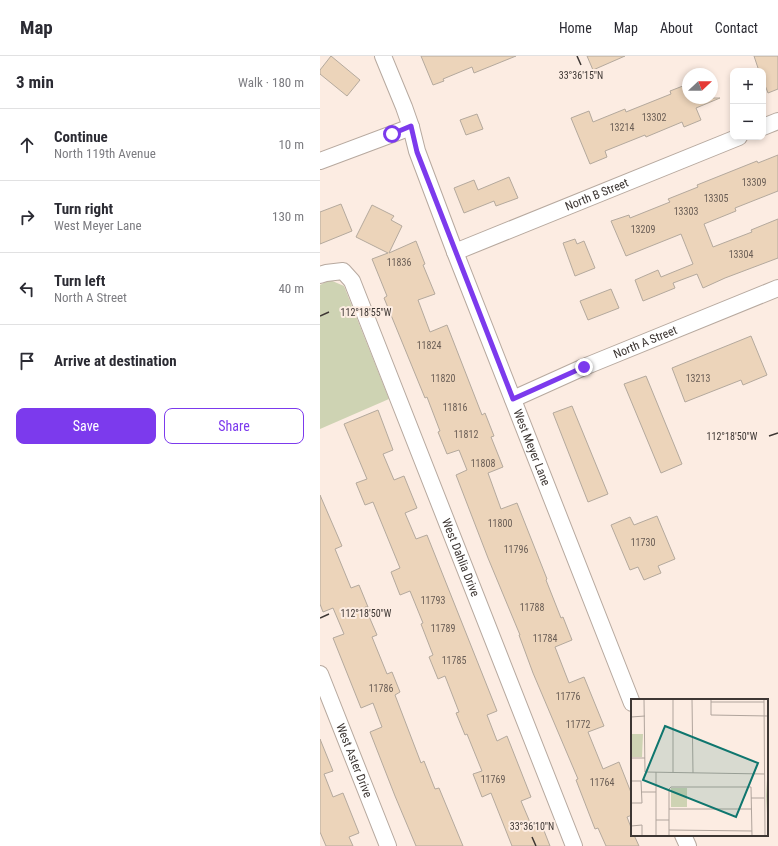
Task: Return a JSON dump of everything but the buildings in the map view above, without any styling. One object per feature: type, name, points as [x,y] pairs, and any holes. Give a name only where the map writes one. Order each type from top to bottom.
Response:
[{"type":"street","name":"West Meyer Lane","points":[[383,56],[411,126],[417,152],[455,252],[631,700]]},
{"type":"street","points":[[766,126],[778,121]]},
{"type":"street","points":[[320,161],[411,126]]},
{"type":"street","name":"North B Street","points":[[455,252],[731,140]]},
{"type":"street","name":"West Dahlia Drive","points":[[320,275],[343,270],[352,281],[574,846]]},
{"type":"street","name":"North A Street","points":[[513,399],[592,364],[778,288]]},
{"type":"street","name":"West Aster Drive","points":[[320,674],[388,846]]},
{"type":"street","points":[[683,836],[688,846]]},
{"type":"green space","points":[[330,280],[344,286],[389,399],[320,429],[320,285]]},
{"type":"route","points":[[392,134],[411,126],[417,152],[513,399],[584,367]]}]
